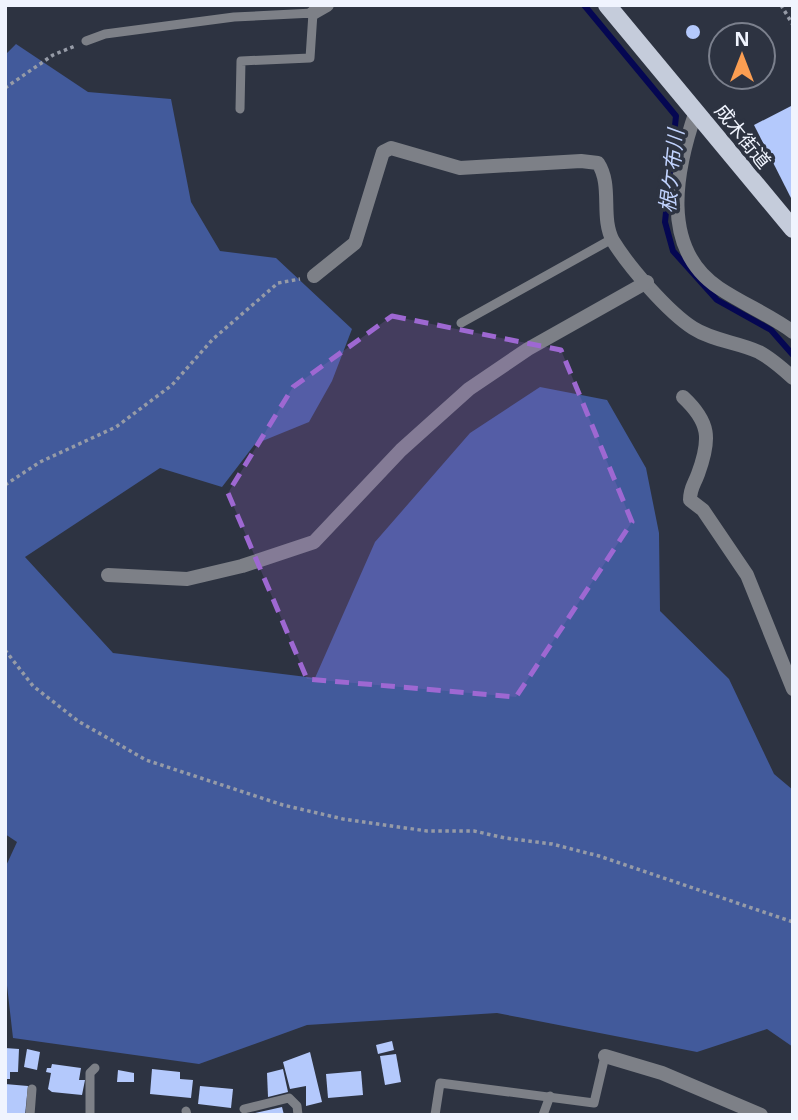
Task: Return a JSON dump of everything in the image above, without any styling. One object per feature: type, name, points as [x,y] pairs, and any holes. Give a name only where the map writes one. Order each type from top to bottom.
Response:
[{"type":"main road","name":"成木街道","points":[[607,5],[793,229]]},
{"type":"street","points":[[313,13],[327,5]]},
{"type":"street","points":[[696,111],[689,130],[677,199],[682,243],[694,265],[718,287],[793,332]]},
{"type":"street","points":[[314,276],[355,243],[383,152],[391,149],[460,167],[581,161],[598,163],[605,174],[608,223],[612,239],[647,282],[693,328],[723,342],[758,351],[793,378]]},
{"type":"street","points":[[108,575],[187,579],[242,566],[314,542],[401,450],[470,389],[528,349],[647,282]]},
{"type":"street","points":[[683,397],[701,414],[707,435],[697,475],[690,486],[690,500],[703,510],[747,575],[793,689]]},
{"type":"street","points":[[606,1056],[663,1073],[761,1115]]},
{"type":"lane","points":[[86,41],[105,34],[234,16],[313,13],[310,58],[242,61],[240,109]]},
{"type":"lane","points":[[461,323],[612,239]]},
{"type":"lane","points":[[435,1115],[440,1083],[594,1103],[606,1056]]},
{"type":"lane","points":[[90,1115],[90,1073],[95,1068]]},
{"type":"lane","points":[[30,1115],[32,1089]]},
{"type":"lane","points":[[543,1115],[550,1096]]},
{"type":"lane","points":[[244,1109],[289,1098],[297,1106],[298,1115]]},
{"type":"path","points":[[781,5],[793,25]]},
{"type":"path","points":[[5,88],[54,55],[86,41]]},
{"type":"path","points":[[5,485],[40,462],[116,427],[172,385],[213,339],[278,283],[314,276]]},
{"type":"path","points":[[5,650],[33,686],[60,707],[146,760],[283,805],[343,819],[427,831],[474,831],[599,856],[793,922]]},
{"type":"highlighted area","points":[[392,316],[561,350],[632,522],[516,697],[307,679],[228,493],[293,387]]},
{"type":"shaded area","points":[[16,44],[88,92],[171,99],[191,202],[220,251],[276,258],[352,329],[332,381],[309,422],[255,444],[222,487],[160,468],[25,557],[113,653],[315,678],[375,542],[470,433],[540,387],[607,400],[646,468],[659,533],[660,611],[729,679],[774,774],[793,790],[793,1047],[767,1029],[697,1052],[497,1013],[307,1025],[199,1064],[13,1038],[5,968],[5,868],[17,842],[5,834],[5,55]]},
{"type":"building","points":[[693,25],[698,27],[698,37],[693,39],[688,37],[686,32],[688,27]]},
{"type":"building","points":[[793,105],[793,202],[754,125]]},
{"type":"building","points":[[392,1041],[394,1050],[378,1054],[376,1045]]},
{"type":"building","points":[[5,1048],[19,1049],[18,1072],[10,1072],[10,1079],[5,1079]]},
{"type":"building","points":[[27,1049],[40,1052],[37,1070],[24,1067]]},
{"type":"building","points":[[310,1052],[322,1102],[306,1106],[306,1086],[290,1089],[283,1062]]},
{"type":"building","points":[[396,1054],[401,1082],[385,1085],[380,1056]]},
{"type":"building","points":[[52,1064],[81,1068],[79,1080],[85,1080],[82,1095],[52,1092],[48,1089],[51,1073],[46,1072]]},
{"type":"building","points":[[152,1069],[180,1072],[180,1079],[193,1080],[191,1098],[150,1094]]},
{"type":"building","points":[[283,1069],[288,1092],[268,1097],[267,1073]]},
{"type":"building","points":[[118,1070],[134,1073],[134,1082],[117,1082]]},
{"type":"building","points":[[361,1071],[363,1095],[328,1098],[326,1074]]},
{"type":"building","points":[[5,1084],[28,1086],[25,1115],[5,1115]]},
{"type":"building","points":[[200,1086],[233,1089],[231,1108],[198,1104]]},
{"type":"building","points":[[282,1107],[284,1115],[251,1115],[251,1114]]},
{"type":"waterway","name":"根ケ布川","points":[[584,5],[676,116],[665,222],[673,251],[717,300],[771,330],[793,355]]}]
